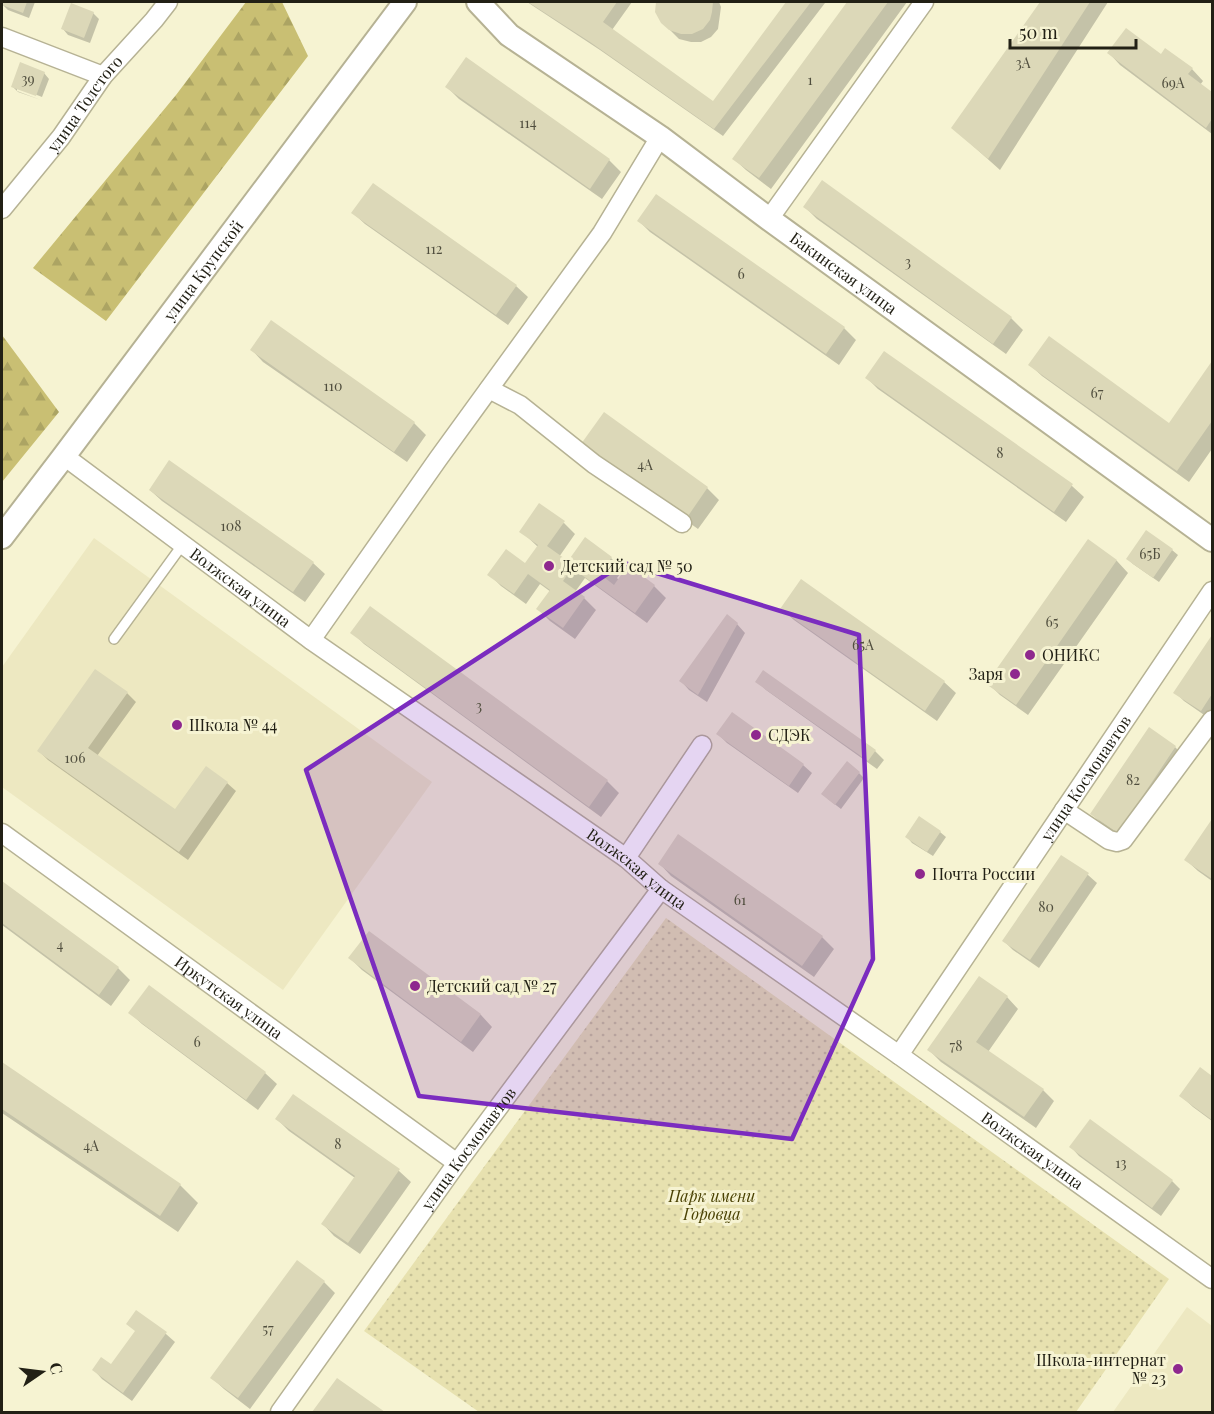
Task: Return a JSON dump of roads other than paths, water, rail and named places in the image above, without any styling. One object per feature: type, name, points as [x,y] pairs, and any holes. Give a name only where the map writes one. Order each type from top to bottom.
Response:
[{"type":"street","name":"улица Толстого","points":[[2,209],[61,137],[103,75],[168,2]]},
{"type":"street","name":"улица Крупской","points":[[2,537],[405,2]]},
{"type":"street","name":"Бакинская улица","points":[[478,2],[509,35],[660,137],[769,219],[1212,540]]},
{"type":"street","points":[[769,219],[924,2]]},
{"type":"street","points":[[2,37],[103,75]]},
{"type":"street","points":[[311,640],[438,459],[602,233],[660,137]]},
{"type":"street","points":[[489,388],[520,405],[594,464],[682,523]]},
{"type":"street","name":"Волжская улица","points":[[64,456],[311,640],[626,858],[661,889],[899,1054],[1212,1279]]},
{"type":"street","name":"улица Космонавтов","points":[[899,1054],[1212,591]]},
{"type":"street","points":[[1064,810],[1109,840],[1116,842],[1123,840],[1212,720]]},
{"type":"street","points":[[626,858],[702,745]]},
{"type":"street","name":"Иркутская улица","points":[[2,833],[457,1163]]},
{"type":"street","name":"улица Космонавтов","points":[[280,1413],[457,1163],[661,889]]},
{"type":"lane","points":[[114,639],[183,544]]},
{"type":"place","name":"Детский сад № 50","points":[[549,566]]},
{"type":"place","name":"ОНИКС","points":[[1030,655]]},
{"type":"place","name":"Заря","points":[[1015,674]]},
{"type":"place","name":"Школа № 44","points":[[177,725]]},
{"type":"place","name":"СДЭК","points":[[756,735]]},
{"type":"place","name":"Почта России","points":[[920,874]]},
{"type":"place","name":"Детский сад № 27","points":[[415,986]]},
{"type":"place","name":"Школа-интернат № 23","points":[[1178,1369]]},
{"type":"park label","name":"Парк имени Горовца","points":[[712,1205]]}]
